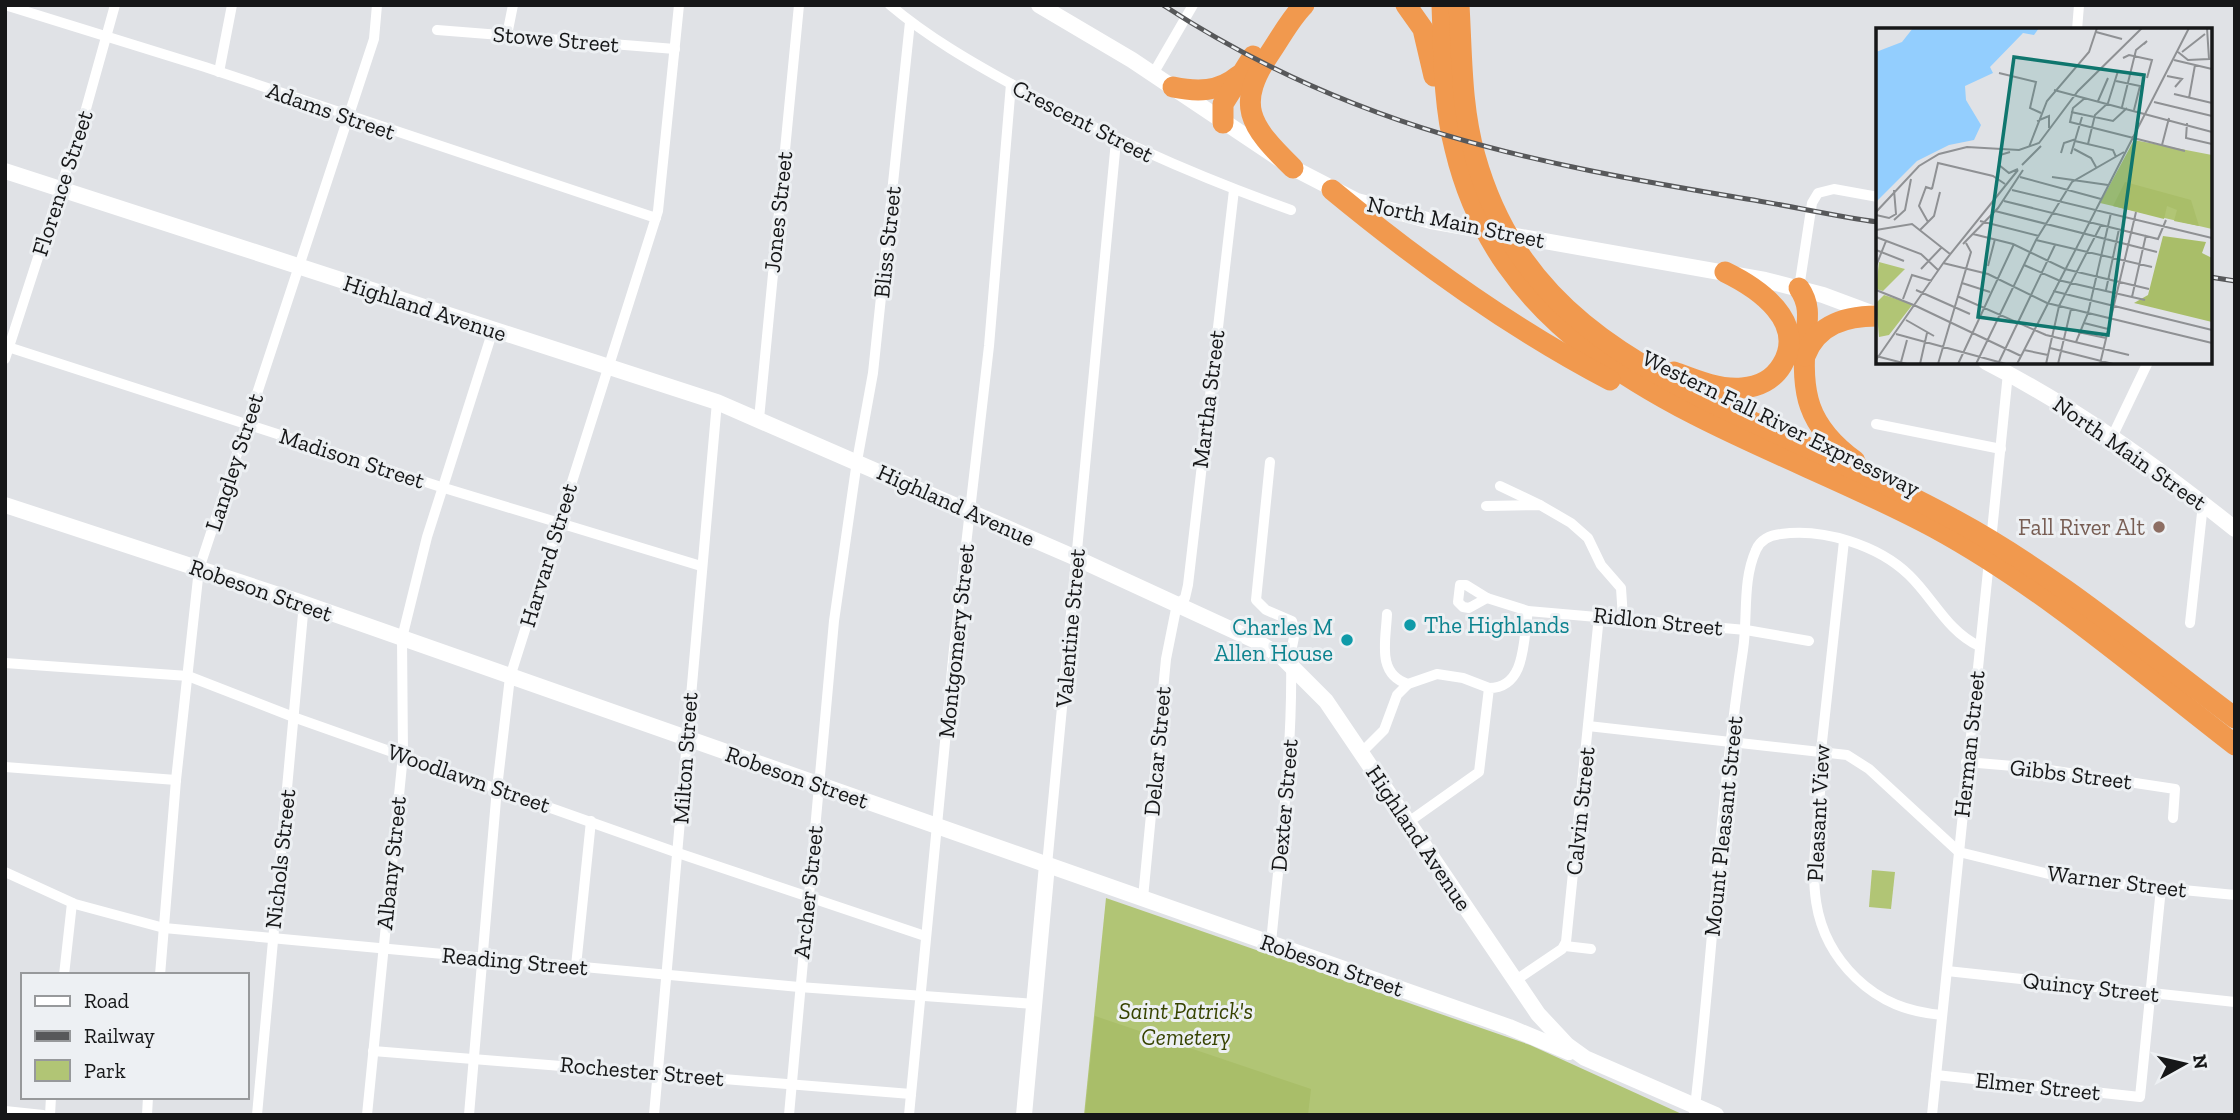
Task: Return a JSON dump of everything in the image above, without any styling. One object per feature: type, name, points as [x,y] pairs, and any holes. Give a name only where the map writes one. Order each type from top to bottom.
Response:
[{"type":"highway","points":[[1173,87],[1215,89],[1229,83],[1255,61],[1288,5]]},
{"type":"highway","points":[[1223,123],[1223,104],[1255,61],[1304,5]]},
{"type":"highway","points":[[1406,5],[1417,18],[1427,40],[1456,140]]},
{"type":"highway","name":"Western Fall River Expressway","points":[[1442,5],[1456,140],[1475,208],[1509,269],[1561,328],[1630,380],[1916,518],[1996,564],[2039,593],[2235,745]]},
{"type":"highway","name":"Western Fall River Expressway","points":[[1460,5],[1464,93],[1456,140],[1516,247],[1536,277],[1571,314],[1613,348],[1656,376],[1920,502],[2018,558],[2235,718]]},
{"type":"highway","points":[[1255,61],[1250,93],[1253,117],[1266,141],[1293,168]]},
{"type":"highway","points":[[1332,190],[1394,239],[1544,343],[1635,393],[1712,421]]},
{"type":"highway","points":[[1725,272],[1756,290],[1773,305],[1786,324],[1789,345]]},
{"type":"highway","points":[[1571,314],[1670,370],[1729,388],[1750,387],[1767,380],[1781,367],[1789,345],[1799,288]]},
{"type":"highway","points":[[1799,288],[1808,307],[1803,365],[1808,404],[1828,436],[1858,463],[1920,502]]},
{"type":"highway","points":[[1803,365],[1814,340],[1827,327],[1848,318],[1876,316]]},
{"type":"main road","name":"North Main Street","points":[[1039,5],[1153,74],[1293,168],[1332,190],[1385,211],[1725,272],[1799,288],[1876,316]]},
{"type":"main road","name":"Highland Avenue","points":[[5,171],[717,402],[1076,558],[1254,640],[1292,666],[1326,701],[1548,1026],[1585,1058],[1695,1110],[1716,1115]]},
{"type":"main road","name":"North Main Street","points":[[1990,364],[2068,406],[2113,435],[2235,529]]},
{"type":"main road","name":"Robeson Street","points":[[5,505],[303,603],[1509,1027],[1585,1058]]},
{"type":"main road","name":"Valentine Street","points":[[1024,1115],[1047,865]]},
{"type":"street","name":"Adams Street","points":[[5,5],[219,72],[656,218]]},
{"type":"street","name":"Florence Street","points":[[5,359],[61,189],[115,5]]},
{"type":"street","points":[[219,72],[232,5]]},
{"type":"street","name":"Langley Street","points":[[160,973],[176,779],[199,569],[374,38],[377,5]]},
{"type":"street","points":[[507,35],[513,5]]},
{"type":"street","name":"Harvard Street","points":[[469,1115],[485,958],[497,788],[510,677],[656,218],[664,170],[679,5]]},
{"type":"street","name":"Jones Street","points":[[759,419],[799,5]]},
{"type":"street","name":"Crescent Street","points":[[890,5],[910,22],[1011,84],[1116,141],[1234,190],[1291,210]]},
{"type":"street","points":[[1153,74],[1193,5]]},
{"type":"street","points":[[2077,28],[2079,5]]},
{"type":"street","name":"Bliss Street","points":[[857,461],[873,373],[910,22]]},
{"type":"street","name":"Stowe Street","points":[[437,30],[674,50]]},
{"type":"street","name":"Montgomery Street","points":[[909,1115],[969,512],[989,346],[1011,84]]},
{"type":"street","name":"Valentine Street","points":[[1047,865],[1116,141]]},
{"type":"street","points":[[1799,288],[1812,203],[1818,193],[1828,189],[1876,197]]},
{"type":"street","name":"Martha Street","points":[[1177,604],[1185,598],[1188,585],[1234,190]]},
{"type":"street","name":"Albany Street","points":[[367,1115],[402,755],[402,638],[428,537],[493,330]]},
{"type":"street","name":"Madison Street","points":[[7,347],[444,488],[701,566]]},
{"type":"street","points":[[2113,435],[2147,364]]},
{"type":"street","name":"Herman Street","points":[[1932,1115],[1966,762],[2008,373]]},
{"type":"street","name":"Milton Street","points":[[654,1115],[717,402]]},
{"type":"street","points":[[1876,424],[2001,449]]},
{"type":"street","name":"Archer Street","points":[[789,1115],[834,621],[857,461]]},
{"type":"street","name":"Dexter Street","points":[[1270,463],[1256,600],[1266,611],[1292,621],[1297,632],[1291,650],[1291,732],[1271,943]]},
{"type":"street","points":[[1500,486],[1540,505],[1571,523],[1588,537],[1601,565],[1621,587],[1623,618]]},
{"type":"street","points":[[2190,623],[2203,504]]},
{"type":"street","points":[[1486,506],[1540,505]]},
{"type":"street","name":"Mount Pleasant Street","points":[[1695,1110],[1751,565],[1756,548],[1762,541],[1778,534],[1795,533],[1843,541]]},
{"type":"street","points":[[1843,541],[1880,554],[1908,574],[1965,640],[1979,646]]},
{"type":"street","name":"Pleasant View","points":[[1843,541],[1821,751],[1814,897],[1816,913],[1839,960],[1873,994],[1918,1013],[1942,1015]]},
{"type":"street","name":"Ridlon Street","points":[[1488,598],[1528,611],[1746,630],[1809,641]]},
{"type":"street","name":"Nichols Street","points":[[257,1115],[303,603]]},
{"type":"street","name":"Delcar Street","points":[[1143,898],[1166,659],[1177,604]]},
{"type":"street","points":[[1361,753],[1384,730],[1397,695],[1408,684],[1437,674],[1463,678],[1489,688],[1508,683],[1518,671],[1528,611]]},
{"type":"street","points":[[1387,614],[1385,664],[1394,677],[1408,684]]},
{"type":"street","name":"Calvin Street","points":[[1565,946],[1599,616]]},
{"type":"street","name":"Woodlawn Street","points":[[5,663],[188,676],[294,717],[678,853],[925,936]]},
{"type":"street","points":[[1407,823],[1479,772],[1489,688]]},
{"type":"street","points":[[1588,726],[1847,755],[1869,769],[1959,852]]},
{"type":"street","name":"Gibbs Street","points":[[1966,762],[2036,768],[2175,789],[2173,818]]},
{"type":"street","points":[[5,767],[176,779]]},
{"type":"street","points":[[576,966],[591,821]]},
{"type":"street","name":"Warner Street","points":[[1959,852],[2069,879],[2235,895]]},
{"type":"street","name":"Reading Street","points":[[5,872],[72,903],[164,928],[799,987],[1035,1004]]},
{"type":"street","points":[[2153,994],[2161,888]]},
{"type":"street","points":[[64,973],[72,903]]},
{"type":"street","points":[[1516,980],[1565,946],[1591,949]]},
{"type":"street","name":"Quincy Street","points":[[1947,971],[2235,1002]]},
{"type":"street","name":"Elmer Street","points":[[1936,1075],[2140,1097],[2153,994]]},
{"type":"street","name":"Rochester Street","points":[[373,1051],[657,1071],[911,1094]]},
{"type":"street","points":[[5,1111],[43,1115]]},
{"type":"green space","points":[[1872,870],[1895,872],[1891,909],[1869,907]]},
{"type":"green space","name":"Saint Patrick's Cemetery","points":[[1106,898],[1530,1045],[1684,1115],[1084,1115]]},
{"type":"green space","points":[[1095,1016],[1311,1089],[1308,1115],[1085,1115]]},
{"type":"railway","points":[[1163,5],[1233,47],[1303,82],[1373,111],[1444,135],[1591,171],[1876,222]]},
{"type":"railway","points":[[2212,277],[2235,281]]},
{"type":"place","name":"Fall River Alt","points":[[2159,527]]},
{"type":"place","name":"The Highlands","points":[[1410,625]]},
{"type":"place","name":"Charles M Allen House","points":[[1347,640]]}]
